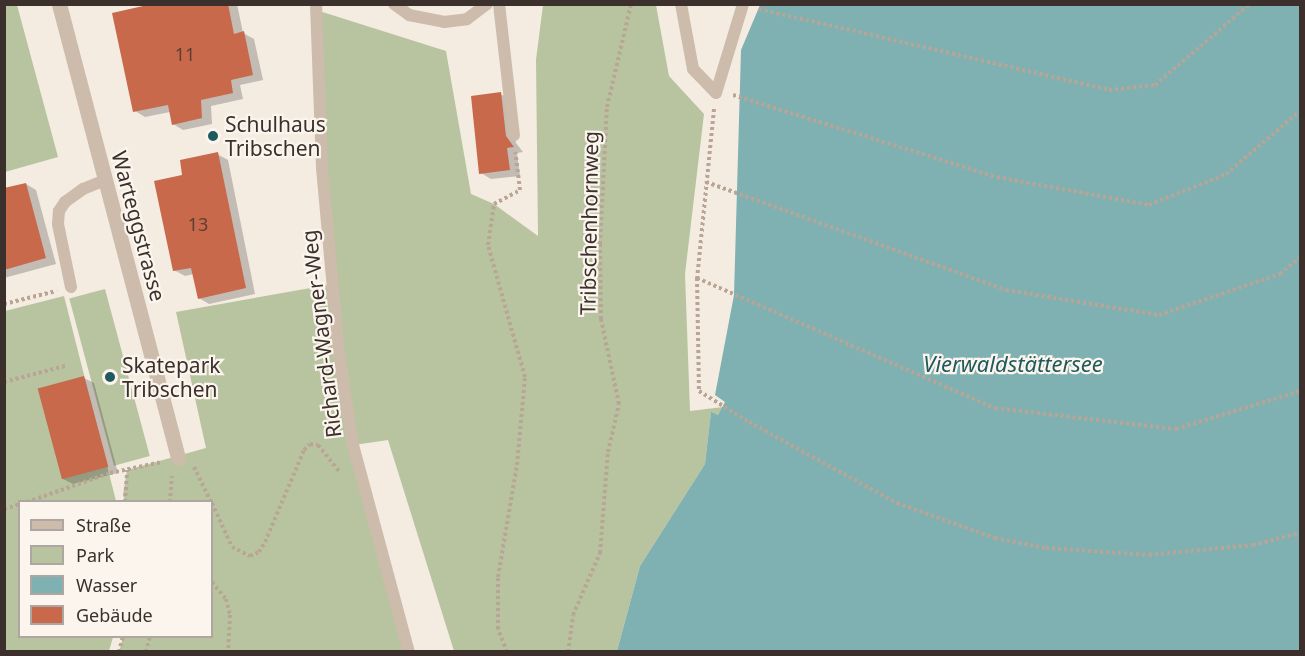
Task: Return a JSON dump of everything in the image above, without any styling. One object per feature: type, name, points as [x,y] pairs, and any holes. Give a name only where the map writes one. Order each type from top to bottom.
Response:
[{"type":"street","name":"Warteggstrasse","points":[[59,4],[175,464]]},
{"type":"lane","name":"Richard-Wagner-Weg","points":[[316,4],[322,168],[339,354],[353,445],[409,651]]},
{"type":"lane","points":[[394,4],[409,15],[444,22],[467,20],[487,4]]},
{"type":"lane","points":[[499,4],[514,135]]},
{"type":"lane","points":[[681,4],[693,69],[716,93],[743,4]]},
{"type":"lane","points":[[71,287],[58,224],[59,211],[65,202],[83,189],[105,180]]},
{"type":"path","name":"Tribschenhornweg","points":[[568,651],[573,615],[600,553],[608,452],[619,404],[601,319],[601,234],[607,107],[631,4]]},
{"type":"path","points":[[759,9],[1109,90],[1155,86],[1250,4]]},
{"type":"path","points":[[716,93],[697,278],[699,391],[758,428],[897,503],[995,538],[1097,554],[1201,552],[1300,533]]},
{"type":"path","points":[[738,96],[998,177],[1149,205],[1226,174],[1300,111]]},
{"type":"path","points":[[507,651],[498,629],[498,577],[517,465],[525,378],[488,245],[494,204],[519,190],[514,135]]},
{"type":"path","points":[[706,182],[1006,290],[1159,315],[1280,274],[1300,257]]},
{"type":"path","points":[[697,278],[995,408],[1176,429],[1300,391]]},
{"type":"path","points":[[4,304],[71,287]]},
{"type":"path","points":[[4,382],[65,366]]},
{"type":"path","points":[[213,506],[232,547],[250,556],[259,552],[266,542],[304,450],[310,444],[327,451],[347,481]]},
{"type":"path","points":[[170,500],[175,464]]},
{"type":"path","points":[[193,465],[210,500]]},
{"type":"path","points":[[30,500],[128,470],[125,500]]},
{"type":"path","points":[[213,583],[226,599],[231,615],[228,651]]},
{"type":"green space","points":[[5,4],[17,5],[58,157],[5,172]]},
{"type":"green space","points":[[543,5],[656,5],[669,76],[704,114],[685,274],[690,411],[723,407],[718,415],[711,413],[705,464],[640,566],[617,651],[454,651],[388,440],[354,445],[409,651],[119,652],[123,638],[213,638],[213,500],[125,500],[123,495],[127,470],[206,448],[176,312],[333,284],[316,10],[446,51],[471,194],[494,204],[538,236],[536,60]]},
{"type":"green space","name":"Skatepark Tribschen","points":[[105,289],[150,456],[114,466],[69,299]]},
{"type":"green space","points":[[64,296],[116,500],[18,500],[18,638],[113,638],[109,651],[5,652],[5,311]]},
{"type":"water","name":"Vierwaldstättersee","points":[[760,5],[1300,5],[1300,651],[617,651],[640,566],[705,464],[711,412],[718,415],[725,402],[715,395],[734,295],[741,50]]},
{"type":"building","points":[[152,4],[228,4],[234,34],[244,31],[253,75],[231,80],[233,93],[201,100],[202,118],[172,125],[168,105],[133,112],[112,13]]},
{"type":"building","points":[[501,92],[506,136],[514,147],[507,148],[510,170],[479,174],[471,96]]},
{"type":"building","points":[[218,152],[246,288],[198,299],[191,268],[173,271],[154,181],[182,175],[180,160]]},
{"type":"building","points":[[26,183],[46,258],[4,270],[4,188]]},
{"type":"building","points":[[84,376],[108,467],[62,479],[38,388]]},
{"type":"place","name":"Schulhaus Tribschen","points":[[213,136]]},
{"type":"place","name":"Skatepark Tribschen","points":[[110,377]]}]
